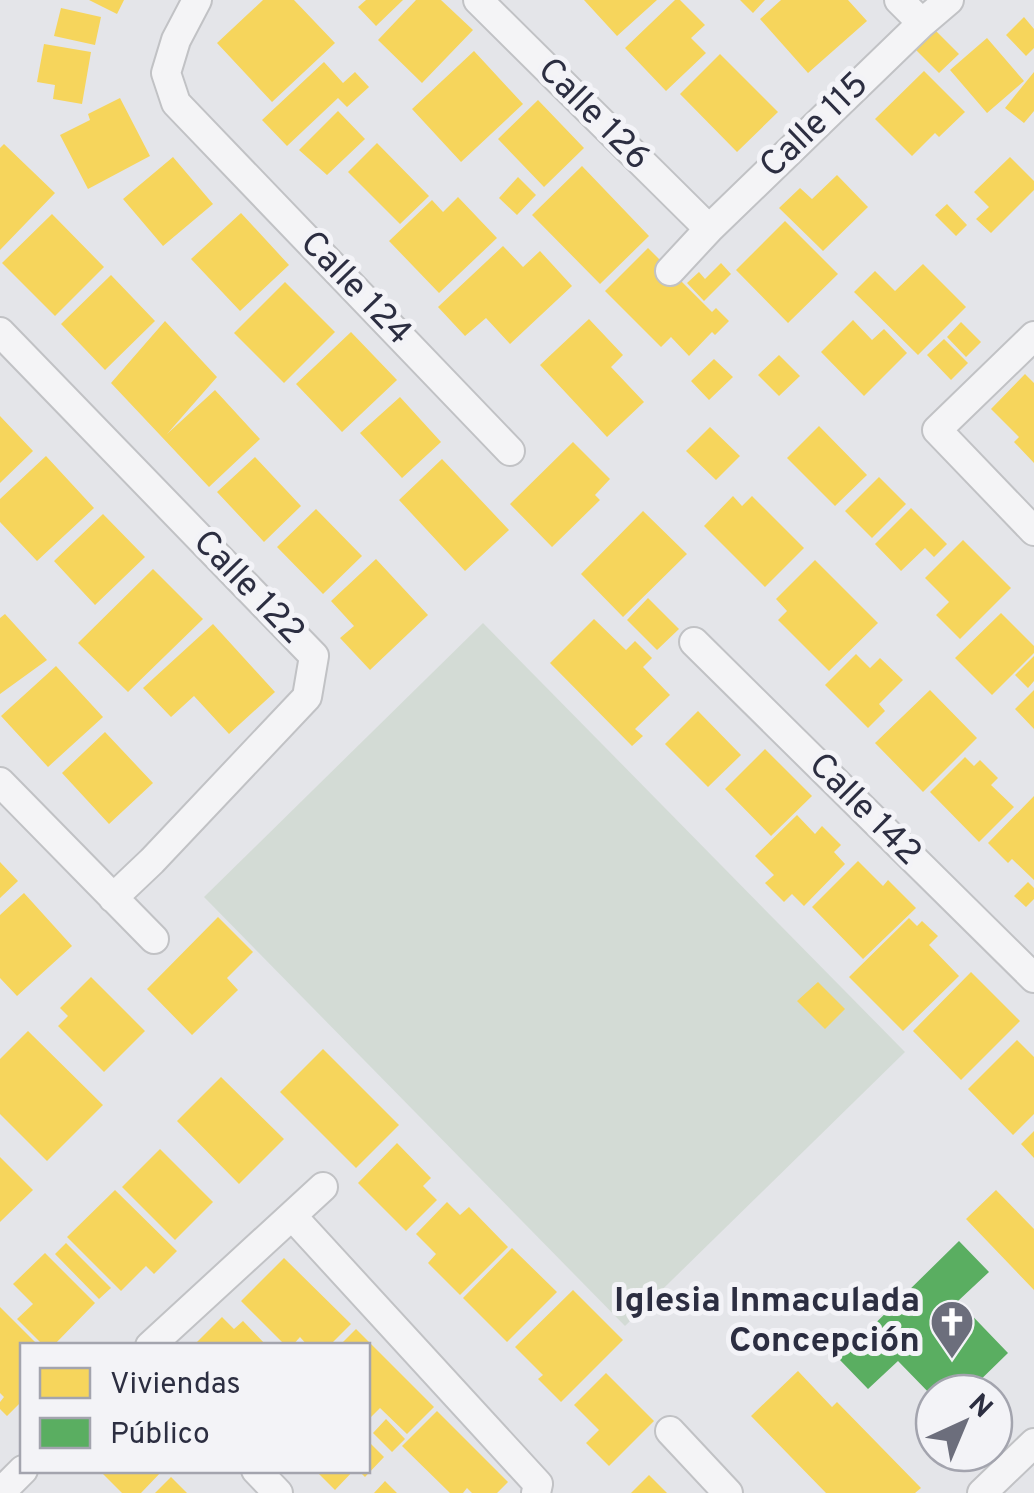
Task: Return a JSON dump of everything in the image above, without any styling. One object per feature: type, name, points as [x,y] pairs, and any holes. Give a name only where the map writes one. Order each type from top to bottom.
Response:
[{"type":"street","name":"Calle 124","points":[[197,0],[176,40],[166,73],[176,104],[510,451]]},
{"type":"street","name":"Calle 126","points":[[478,0],[709,229]]},
{"type":"street","points":[[899,0],[922,24]]},
{"type":"street","name":"Calle 115","points":[[670,271],[949,0]]},
{"type":"street","name":"Calle 122","points":[[0,332],[314,656],[307,697],[112,898]]},
{"type":"street","points":[[1034,336],[937,430],[1034,531]]},
{"type":"street","name":"Calle 142","points":[[694,642],[1034,978]]},
{"type":"street","points":[[0,782],[154,938]]},
{"type":"street","points":[[153,1343],[323,1187]]},
{"type":"street","points":[[293,1217],[538,1484],[536,1493]]},
{"type":"street","points":[[670,1431],[728,1493]]},
{"type":"street","points":[[982,1493],[1034,1443]]},
{"type":"street","points":[[0,1493],[20,1472]]},
{"type":"street","points":[[259,1473],[278,1493]]},
{"type":"shaded area","points":[[483,623],[905,1052],[625,1326],[204,897]]},
{"type":"building: Viviendas","points":[[89,0],[124,0],[117,14]]},
{"type":"building: Viviendas","points":[[263,0],[294,0],[335,43],[272,102],[217,43]]},
{"type":"building: Viviendas","points":[[366,0],[403,0],[376,26],[358,7]]},
{"type":"building: Viviendas","points":[[416,0],[441,0],[473,30],[422,83],[378,40]]},
{"type":"building: Viviendas","points":[[584,0],[657,0],[617,36]]},
{"type":"building: Viviendas","points":[[675,0],[680,0],[705,25],[691,38],[706,53],[666,91],[625,48]]},
{"type":"building: Viviendas","points":[[740,0],[765,0],[753,13]]},
{"type":"building: Viviendas","points":[[781,0],[848,0],[867,21],[808,73],[760,19]]},
{"type":"building: Viviendas","points":[[61,8],[101,17],[95,45],[54,36]]},
{"type":"building: Viviendas","points":[[1024,17],[1034,29],[1034,48],[1026,56],[1006,35]]},
{"type":"building: Viviendas","points":[[933,28],[959,54],[939,73],[914,48]]},
{"type":"building: Viviendas","points":[[987,38],[1024,81],[987,113],[950,70]]},
{"type":"building: Viviendas","points":[[44,44],[91,52],[82,104],[53,99],[55,85],[37,82]]},
{"type":"building: Viviendas","points":[[474,51],[523,104],[461,162],[412,109]]},
{"type":"building: Viviendas","points":[[720,54],[778,112],[737,152],[680,94]]},
{"type":"building: Viviendas","points":[[324,62],[343,83],[355,72],[369,87],[347,107],[338,98],[287,146],[262,120]]},
{"type":"building: Viviendas","points":[[924,71],[965,112],[939,137],[935,133],[912,156],[875,119]]},
{"type":"building: Viviendas","points":[[1034,72],[1034,111],[1024,123],[1005,108]]},
{"type":"building: Viviendas","points":[[120,98],[150,156],[88,189],[60,135],[90,120],[88,114]]},
{"type":"building: Viviendas","points":[[538,100],[584,148],[544,187],[498,139]]},
{"type":"building: Viviendas","points":[[338,111],[365,139],[327,175],[299,150]]},
{"type":"building: Viviendas","points":[[377,143],[429,196],[400,224],[348,172]]},
{"type":"building: Viviendas","points":[[4,144],[55,193],[0,250],[0,148]]},
{"type":"building: Viviendas","points":[[173,157],[213,204],[163,246],[123,199]]},
{"type":"building: Viviendas","points":[[1010,157],[1034,181],[1034,190],[991,233],[976,219],[989,207],[974,192]]},
{"type":"building: Viviendas","points":[[582,166],[649,236],[600,284],[532,215]]},
{"type":"building: Viviendas","points":[[837,175],[868,207],[823,251],[779,208],[800,188],[812,199]]},
{"type":"building: Viviendas","points":[[518,177],[536,195],[517,215],[499,198]]},
{"type":"building: Viviendas","points":[[458,197],[497,238],[439,293],[389,241],[432,200],[443,212]]},
{"type":"building: Viviendas","points":[[947,204],[967,225],[956,236],[935,215]]},
{"type":"building: Viviendas","points":[[241,213],[289,265],[240,311],[191,259]]},
{"type":"building: Viviendas","points":[[52,214],[104,267],[55,316],[2,263]]},
{"type":"building: Viviendas","points":[[785,221],[838,274],[788,323],[736,270]]},
{"type":"building: Viviendas","points":[[503,246],[523,267],[540,251],[572,286],[510,344],[486,318],[465,336],[438,307]]},
{"type":"building: Viviendas","points":[[648,248],[712,312],[716,308],[729,321],[689,356],[671,337],[661,347],[605,291]]},
{"type":"building: Viviendas","points":[[721,263],[731,274],[704,301],[687,283],[699,272],[705,279]]},
{"type":"building: Viviendas","points":[[923,264],[966,307],[918,355],[854,292],[875,271],[895,291]]},
{"type":"building: Viviendas","points":[[111,275],[155,321],[105,370],[61,324]]},
{"type":"building: Viviendas","points":[[285,282],[335,332],[284,383],[234,333]]},
{"type":"building: Viviendas","points":[[589,319],[623,355],[611,367],[644,402],[607,437],[540,365]]},
{"type":"building: Viviendas","points":[[853,320],[872,340],[884,329],[907,353],[864,396],[821,352]]},
{"type":"building: Viviendas","points":[[165,321],[217,377],[167,434],[215,390],[260,439],[209,487],[111,383]]},
{"type":"building: Viviendas","points":[[961,322],[981,342],[966,357],[947,337]]},
{"type":"building: Viviendas","points":[[351,332],[397,380],[342,432],[296,384]]},
{"type":"building: Viviendas","points":[[944,339],[968,363],[951,380],[927,355]]},
{"type":"building: Viviendas","points":[[779,355],[800,376],[779,396],[758,375]]},
{"type":"building: Viviendas","points":[[714,359],[733,377],[709,400],[691,381]]},
{"type":"building: Viviendas","points":[[1025,374],[1034,383],[1034,463],[1014,442],[1019,437],[991,409]]},
{"type":"building: Viviendas","points":[[400,397],[441,442],[402,478],[360,433]]},
{"type":"building: Viviendas","points":[[0,416],[33,451],[0,483]]},
{"type":"building: Viviendas","points":[[819,426],[867,475],[835,506],[787,458]]},
{"type":"building: Viviendas","points":[[710,427],[740,456],[716,480],[686,451]]},
{"type":"building: Viviendas","points":[[573,442],[610,479],[595,495],[600,500],[552,547],[510,504]]},
{"type":"building: Viviendas","points":[[46,456],[94,508],[37,561],[0,522],[0,499]]},
{"type":"building: Viviendas","points":[[255,457],[301,506],[264,542],[217,492]]},
{"type":"building: Viviendas","points":[[442,459],[509,530],[465,571],[399,500]]},
{"type":"building: Viviendas","points":[[879,477],[906,504],[872,538],[845,511]]},
{"type":"building: Viviendas","points":[[733,496],[742,506],[752,496],[804,548],[765,587],[704,526]]},
{"type":"building: Viviendas","points":[[911,508],[947,544],[934,557],[925,548],[901,571],[875,544]]},
{"type":"building: Viviendas","points":[[316,509],[362,556],[323,594],[277,547]]},
{"type":"building: Viviendas","points":[[643,511],[687,554],[623,617],[581,574]]},
{"type":"building: Viviendas","points":[[103,514],[145,557],[95,605],[54,561]]},
{"type":"building: Viviendas","points":[[963,540],[1011,588],[960,639],[936,615],[949,602],[925,578]]},
{"type":"building: Viviendas","points":[[376,559],[428,615],[370,670],[340,638],[354,626],[331,601]]},
{"type":"building: Viviendas","points":[[815,560],[878,623],[829,671],[778,620],[787,611],[776,599]]},
{"type":"building: Viviendas","points":[[153,569],[203,619],[128,692],[78,643]]},
{"type":"building: Viviendas","points":[[648,598],[679,629],[657,650],[627,620]]},
{"type":"building: Viviendas","points":[[1001,613],[1034,646],[1034,653],[992,695],[955,658]]},
{"type":"building: Viviendas","points":[[5,614],[47,660],[0,694],[0,618]]},
{"type":"building: Viviendas","points":[[594,619],[626,650],[635,641],[652,658],[643,667],[670,695],[635,729],[643,736],[632,746],[550,663]]},
{"type":"building: Viviendas","points":[[213,624],[275,692],[229,734],[194,696],[171,717],[143,688]]},
{"type":"building: Viviendas","points":[[856,654],[870,668],[880,658],[903,680],[879,704],[885,711],[868,728],[825,685]]},
{"type":"building: Viviendas","points":[[1034,656],[1034,681],[1028,688],[1015,675]]},
{"type":"building: Viviendas","points":[[56,666],[103,717],[48,767],[1,716]]},
{"type":"building: Viviendas","points":[[930,690],[977,738],[923,792],[875,743]]},
{"type":"building: Viviendas","points":[[1034,690],[1034,729],[1015,709]]},
{"type":"building: Viviendas","points":[[698,711],[741,755],[708,787],[665,744]]},
{"type":"building: Viviendas","points":[[105,732],[153,783],[109,824],[62,773]]},
{"type":"building: Viviendas","points":[[765,749],[812,796],[771,836],[725,789]]},
{"type":"building: Viviendas","points":[[965,757],[974,766],[980,760],[998,778],[991,785],[1014,807],[979,842],[930,792]]},
{"type":"building: Viviendas","points":[[1034,796],[1034,880],[1012,859],[1008,863],[988,843]]},
{"type":"building: Viviendas","points":[[797,815],[815,834],[822,826],[841,845],[834,852],[845,864],[804,906],[792,894],[784,902],[765,883],[774,875],[755,856]]},
{"type":"building: Viviendas","points":[[858,861],[883,886],[888,880],[916,908],[863,959],[812,907]]},
{"type":"building: Viviendas","points":[[0,862],[18,881],[0,898]]},
{"type":"building: Viviendas","points":[[1028,882],[1034,888],[1034,899],[1026,907],[1014,896]]},
{"type":"building: Viviendas","points":[[24,893],[72,946],[17,996],[0,978],[0,915]]},
{"type":"building: Viviendas","points":[[218,917],[253,952],[227,978],[238,990],[192,1035],[147,989]]},
{"type":"building: Viviendas","points":[[909,918],[917,926],[922,921],[938,936],[929,945],[959,976],[903,1031],[849,977]]},
{"type":"building: Viviendas","points":[[971,972],[1020,1021],[961,1080],[913,1031]]},
{"type":"building: Viviendas","points":[[91,977],[145,1031],[104,1072],[58,1026],[68,1016],[60,1008]]},
{"type":"building: Viviendas","points":[[818,982],[845,1009],[825,1029],[797,1001]]},
{"type":"building: Viviendas","points":[[28,1031],[103,1105],[47,1161],[0,1114],[0,1059]]},
{"type":"building: Viviendas","points":[[1017,1040],[1034,1057],[1034,1114],[1013,1135],[968,1089]]},
{"type":"building: Viviendas","points":[[323,1049],[399,1125],[356,1168],[280,1092]]},
{"type":"building: Viviendas","points":[[221,1077],[284,1139],[239,1184],[177,1121]]},
{"type":"building: Viviendas","points":[[1034,1131],[1034,1158],[1021,1144]]},
{"type":"building: Viviendas","points":[[397,1143],[431,1178],[423,1186],[437,1200],[406,1231],[358,1183]]},
{"type":"building: Viviendas","points":[[160,1149],[213,1202],[175,1240],[122,1187]]},
{"type":"building: Viviendas","points":[[0,1157],[33,1190],[0,1222]]},
{"type":"building: Viviendas","points":[[115,1190],[177,1251],[154,1274],[146,1266],[121,1291],[67,1237]]},
{"type":"building: Viviendas","points":[[996,1190],[1034,1229],[1034,1290],[966,1219]]},
{"type":"building: Viviendas","points":[[447,1202],[460,1215],[469,1207],[508,1247],[460,1295],[428,1263],[436,1254],[416,1234]]},
{"type":"building: Viviendas","points":[[66,1243],[111,1288],[99,1299],[55,1254]]},
{"type":"building: Viviendas","points":[[512,1248],[557,1292],[507,1342],[463,1298]]},
{"type":"building: Viviendas","points":[[45,1253],[95,1303],[56,1343],[41,1343],[17,1319],[33,1304],[13,1284]]},
{"type":"building: Viviendas","points":[[284,1258],[351,1324],[332,1343],[305,1343],[300,1337],[295,1343],[283,1343],[241,1301]]},
{"type":"building: Viviendas","points":[[573,1290],[623,1340],[561,1402],[538,1379],[543,1375],[515,1347]]},
{"type":"building: Viviendas","points":[[0,1307],[36,1343],[20,1343],[20,1403],[7,1416],[0,1409],[4,1397],[0,1393]]},
{"type":"building: Viviendas","points":[[222,1317],[234,1329],[243,1321],[264,1343],[196,1343]]},
{"type":"building: Viviendas","points":[[356,1329],[370,1343],[342,1343]]},
{"type":"building: Viviendas","points":[[370,1343],[434,1407],[407,1434],[380,1408],[370,1418]]},
{"type":"building: Viviendas","points":[[798,1371],[832,1407],[837,1402],[921,1488],[915,1493],[826,1493],[751,1416]]},
{"type":"building: Viviendas","points":[[606,1373],[654,1421],[609,1466],[586,1443],[599,1430],[574,1405]]},
{"type":"building: Viviendas","points":[[437,1411],[508,1482],[497,1493],[472,1493],[467,1488],[463,1493],[450,1493],[402,1446]]},
{"type":"building: Viviendas","points":[[386,1419],[405,1439],[392,1452],[373,1433]]},
{"type":"building: Viviendas","points":[[370,1443],[384,1457],[370,1472]]},
{"type":"building: Viviendas","points":[[102,1473],[160,1473],[141,1493],[122,1493]]},
{"type":"building: Viviendas","points":[[318,1473],[351,1473],[335,1490]]},
{"type":"building: Viviendas","points":[[649,1475],[667,1493],[631,1493]]},
{"type":"building: Viviendas","points":[[171,1477],[187,1493],[155,1493]]},
{"type":"building: Viviendas","points":[[385,1481],[397,1493],[374,1493]]},
{"type":"building: Público","points":[[959,1241],[989,1272],[958,1301],[1008,1353],[988,1373],[914,1373],[914,1377],[898,1361],[868,1389],[839,1359]]},
{"type":"place","name":"Iglesia Inmaculada Concepción","points":[[952,1360]]}]
